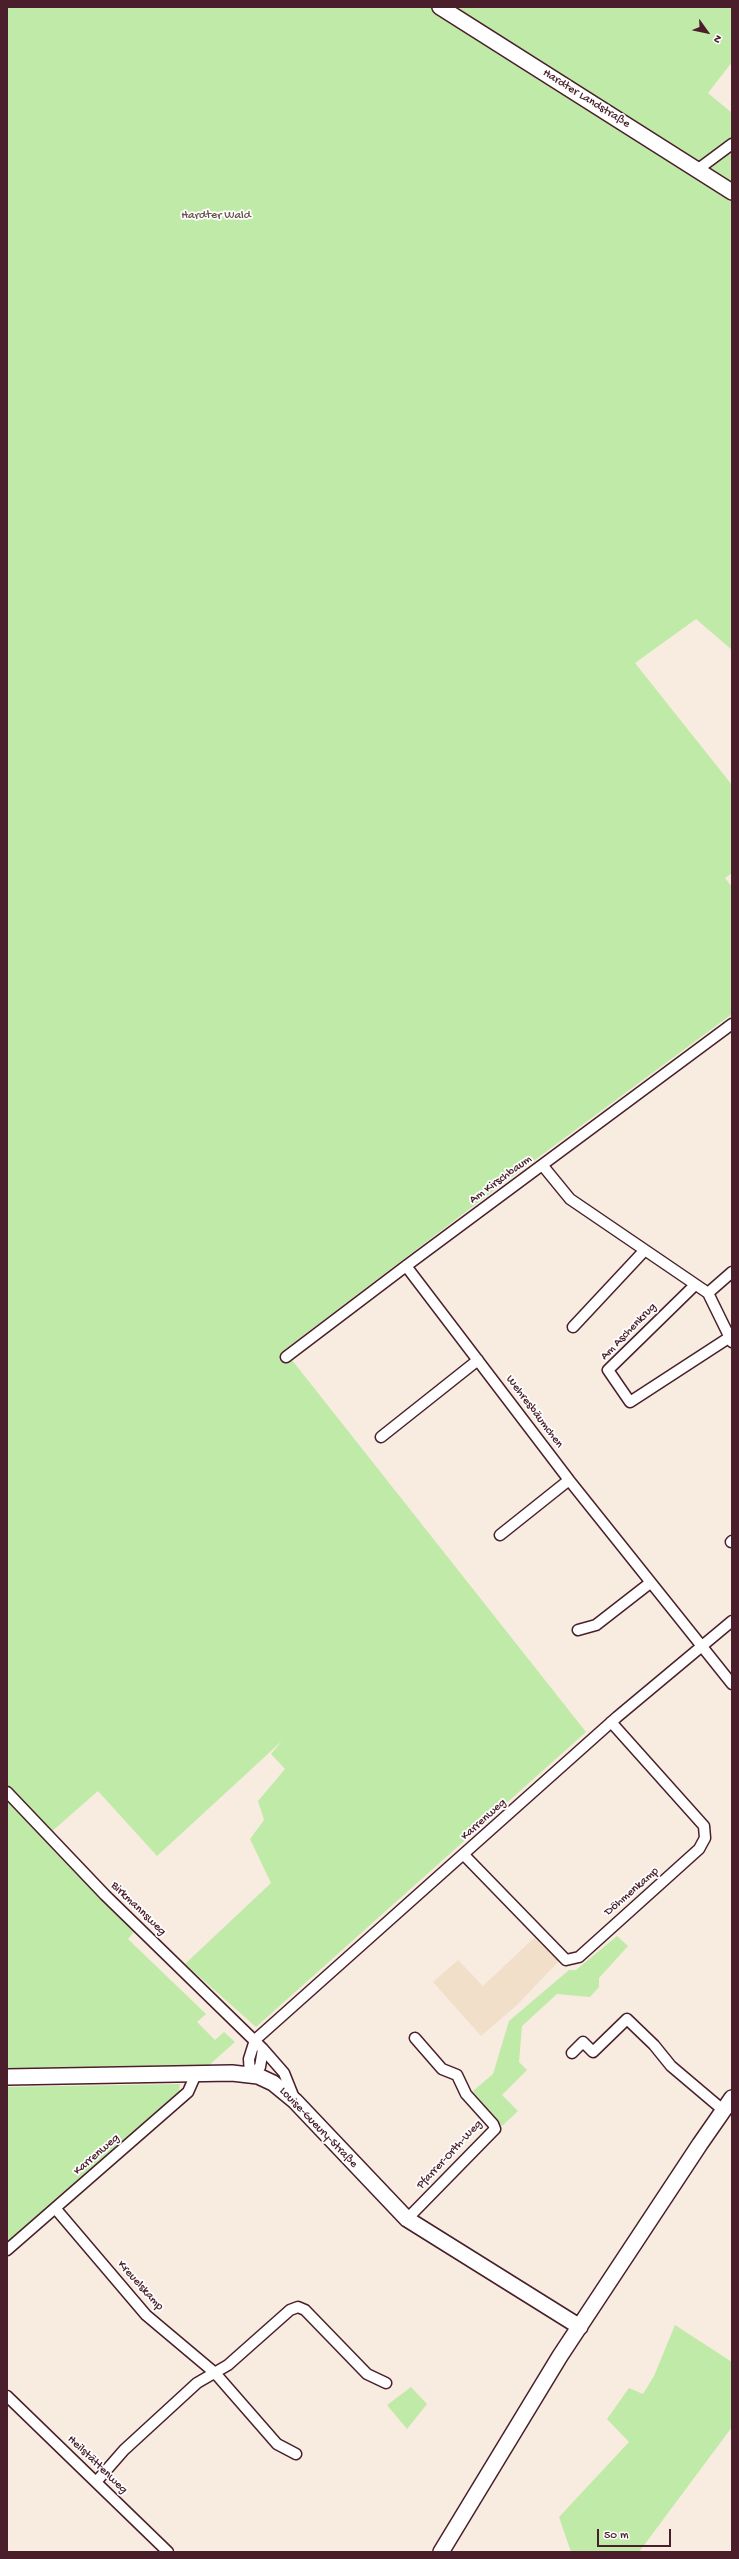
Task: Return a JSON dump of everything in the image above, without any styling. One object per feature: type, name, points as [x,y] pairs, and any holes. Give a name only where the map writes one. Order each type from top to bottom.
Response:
[{"type":"main road","name":"Hardter Landstraße","points":[[440,7],[732,192]]},
{"type":"main road","name":"Louise-Gueury-Straße","points":[[7,2077],[196,2074],[250,2075],[273,2082],[295,2101],[407,2218],[580,2326]]},
{"type":"main road","points":[[441,2552],[580,2326],[728,2104]]},
{"type":"street","points":[[697,170],[732,144]]},
{"type":"street","name":"Am Kirschbaum","points":[[286,1357],[732,1024]]},
{"type":"street","points":[[543,1166],[570,1199],[644,1251],[708,1293],[732,1272]]},
{"type":"street","points":[[573,1327],[644,1251]]},
{"type":"street","name":"Wehresbäumchen","points":[[406,1266],[650,1583],[732,1684]]},
{"type":"street","name":"Am Aschenkrug","points":[[695,1285],[608,1370],[630,1402],[731,1340],[708,1293]]},
{"type":"street","points":[[381,1437],[478,1360]]},
{"type":"street","points":[[500,1536],[570,1480]]},
{"type":"street","points":[[578,1630],[596,1625],[650,1583]]},
{"type":"street","name":"Karrenweg","points":[[255,2040],[464,1855],[611,1722],[732,1621]]},
{"type":"street","name":"Döhmenkamp","points":[[464,1855],[566,1960],[579,1956],[699,1849],[705,1838],[704,1826],[611,1722]]},
{"type":"street","name":"Birkmannsweg","points":[[7,1792],[105,1895],[255,2040]]},
{"type":"street","points":[[572,2053],[583,2042],[593,2052],[626,2019],[654,2045],[670,2066],[728,2104]]},
{"type":"street","name":"Pfarrer-Orth-Weg","points":[[407,2218],[495,2129],[493,2124],[466,2094],[457,2075],[442,2069],[415,2038]]},
{"type":"street","points":[[255,2040],[284,2073],[295,2101]]},
{"type":"street","points":[[250,2075],[249,2059],[255,2040]]},
{"type":"street","points":[[250,2075],[260,2067],[263,2049]]},
{"type":"street","name":"Karrenweg","points":[[7,2250],[188,2092],[196,2074]]},
{"type":"street","name":"Kreuelskamp","points":[[55,2208],[146,2315],[214,2373],[277,2444],[296,2454]]},
{"type":"street","points":[[96,2482],[124,2450],[197,2383],[228,2365],[290,2310],[298,2307],[305,2310],[367,2374],[386,2383]]},
{"type":"street","name":"Heilstättenweg","points":[[7,2396],[168,2552]]},
{"type":"shaded area","points":[[537,1935],[560,1960],[516,2006],[481,2036],[433,1982],[458,1960],[483,1986]]},
{"type":"green space","name":"Hardter Wald","points":[[7,7],[732,7],[732,62],[708,93],[732,113],[732,650],[696,619],[635,663],[732,785],[732,873],[725,878],[732,887],[732,1014],[501,1185],[284,1350],[586,1732],[256,2027],[185,1964],[271,1883],[250,1839],[264,1820],[258,1801],[285,1769],[271,1754],[282,1741],[157,1856],[98,1791],[43,1839],[134,1932],[128,1939],[206,2014],[197,2022],[215,2040],[224,2032],[235,2042],[208,2066],[7,2069]]},
{"type":"green space","points":[[617,1936],[628,1946],[599,1978],[599,1987],[590,1997],[557,1994],[522,2026],[519,2062],[527,2070],[502,2095],[518,2111],[502,2126],[473,2091],[493,2074],[509,2021],[569,1970],[576,1970]]},
{"type":"green space","points":[[180,2084],[178,2096],[7,2242],[7,2087]]},
{"type":"green space","points":[[675,2325],[732,2362],[732,2427],[639,2552],[571,2552],[559,2517],[629,2442],[607,2419],[629,2388],[643,2394],[654,2376]]},
{"type":"green space","points":[[411,2387],[427,2404],[407,2429],[387,2405]]}]
